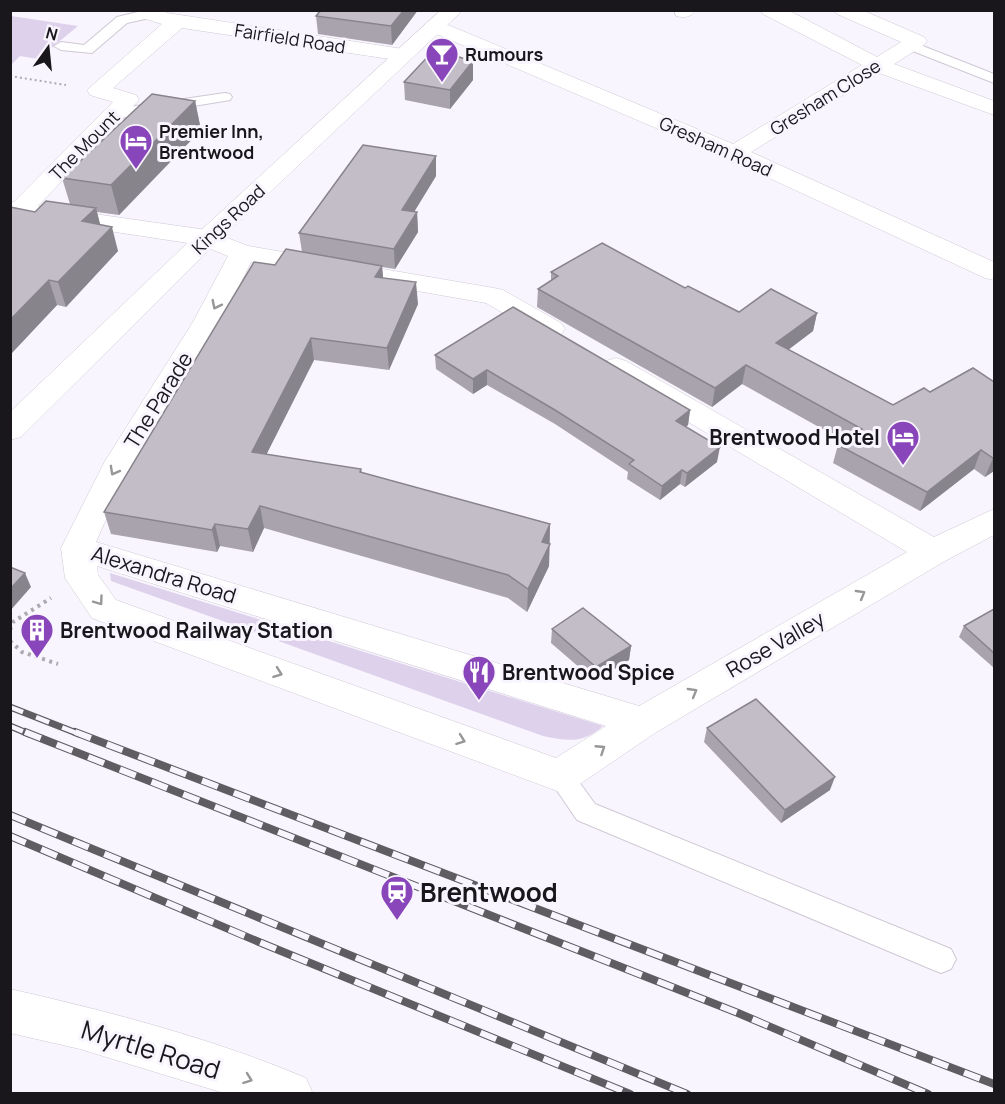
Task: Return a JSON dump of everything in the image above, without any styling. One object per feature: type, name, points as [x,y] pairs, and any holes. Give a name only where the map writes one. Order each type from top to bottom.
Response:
[{"type":"street","points":[[770,10],[877,65],[994,108]]},
{"type":"street","points":[[844,10],[914,43]]},
{"type":"street","name":"Fairfield Road","points":[[151,12],[178,21],[403,56]]},
{"type":"street","name":"Kings Road","points":[[10,430],[207,238],[449,15]]},
{"type":"street","name":"Gresham Road","points":[[449,15],[734,153],[994,272]]},
{"type":"street","name":"The Mount","points":[[98,90],[178,21]]},
{"type":"street","name":"Gresham Close","points":[[734,153],[914,43]]},
{"type":"street","name":"The Mount","points":[[15,209],[128,100],[98,90]]},
{"type":"street","points":[[15,209],[207,238],[242,253],[494,296],[933,552]]},
{"type":"street","name":"The Parade","points":[[80,563],[92,511],[128,446],[208,321],[242,253]]},
{"type":"street","name":"Rose Valley","points":[[560,776],[642,722],[933,552],[994,521]]},
{"type":"street","name":"Alexandra Road","points":[[80,563],[642,722]]},
{"type":"street","name":"Alexandra Road","points":[[80,563],[104,609],[560,776]]},
{"type":"street","name":"Myrtle Road","points":[[10,1011],[91,1030],[217,1068],[290,1094]]},
{"type":"lane","points":[[61,46],[87,50],[122,20],[151,12]]},
{"type":"lane","points":[[914,43],[994,79]]},
{"type":"lane","points":[[115,114],[225,97]]},
{"type":"lane","points":[[560,776],[586,812],[941,959]]},
{"type":"path","points":[[990,10],[994,13]]},
{"type":"path","points":[[10,76],[98,90]]},
{"type":"path","points":[[10,630],[13,622],[80,563]]},
{"type":"path","points":[[10,641],[22,652],[58,664]]},
{"type":"shaded area","points":[[11,16],[78,26],[38,59],[20,56],[11,65]]},
{"type":"shaded area","points":[[110,573],[603,726],[589,736],[574,740],[543,736],[111,581]]},
{"type":"building","points":[[321,10],[404,10],[391,26],[316,16]]},
{"type":"building","points":[[434,50],[473,61],[450,90],[404,82]]},
{"type":"building","points":[[152,94],[195,101],[111,185],[62,178]]},
{"type":"building","points":[[363,145],[436,156],[402,210],[417,212],[394,249],[299,233]]},
{"type":"building","points":[[46,201],[96,208],[82,221],[112,227],[58,282],[49,280],[10,320],[10,207],[35,212]]},
{"type":"building","points":[[602,243],[685,288],[688,286],[739,312],[771,289],[817,313],[776,343],[893,405],[924,388],[930,392],[973,368],[994,382],[994,457],[981,450],[927,492],[838,445],[862,429],[746,365],[715,388],[538,289],[558,276],[551,272]]},
{"type":"building","points":[[286,249],[382,266],[375,277],[416,282],[387,348],[311,338],[252,452],[361,469],[360,472],[550,524],[542,542],[550,544],[528,589],[508,575],[260,506],[248,529],[215,524],[212,530],[104,512],[254,262],[275,265]]},
{"type":"building","points":[[513,307],[690,410],[676,421],[720,447],[687,473],[682,470],[662,486],[629,464],[634,460],[487,370],[473,379],[435,355]]},
{"type":"building","points":[[10,567],[25,573],[10,589]]},
{"type":"building","points":[[583,608],[631,646],[596,667],[552,629]]},
{"type":"building","points":[[994,609],[994,653],[964,626]]},
{"type":"building","points":[[756,699],[835,777],[785,810],[707,728]]},
{"type":"railway","points":[[10,707],[79,734]]},
{"type":"railway","points":[[10,726],[29,734]]},
{"type":"railway","points":[[25,732],[738,1013],[928,1094]]},
{"type":"railway","points":[[75,732],[994,1084]]},
{"type":"railway","points":[[10,815],[687,1094]]},
{"type":"railway","points":[[10,836],[259,942],[630,1094]]},
{"type":"place","name":"Rumours","points":[[442,83]]},
{"type":"place","name":"Premier Inn, Brentwood","points":[[136,170]]},
{"type":"place","name":"Brentwood Hotel","points":[[903,466]]},
{"type":"place","name":"Brentwood Railway Station","points":[[37,659]]},
{"type":"place","name":"Brentwood Spice","points":[[479,701]]},
{"type":"place","name":"Brentwood","points":[[397,921]]}]
